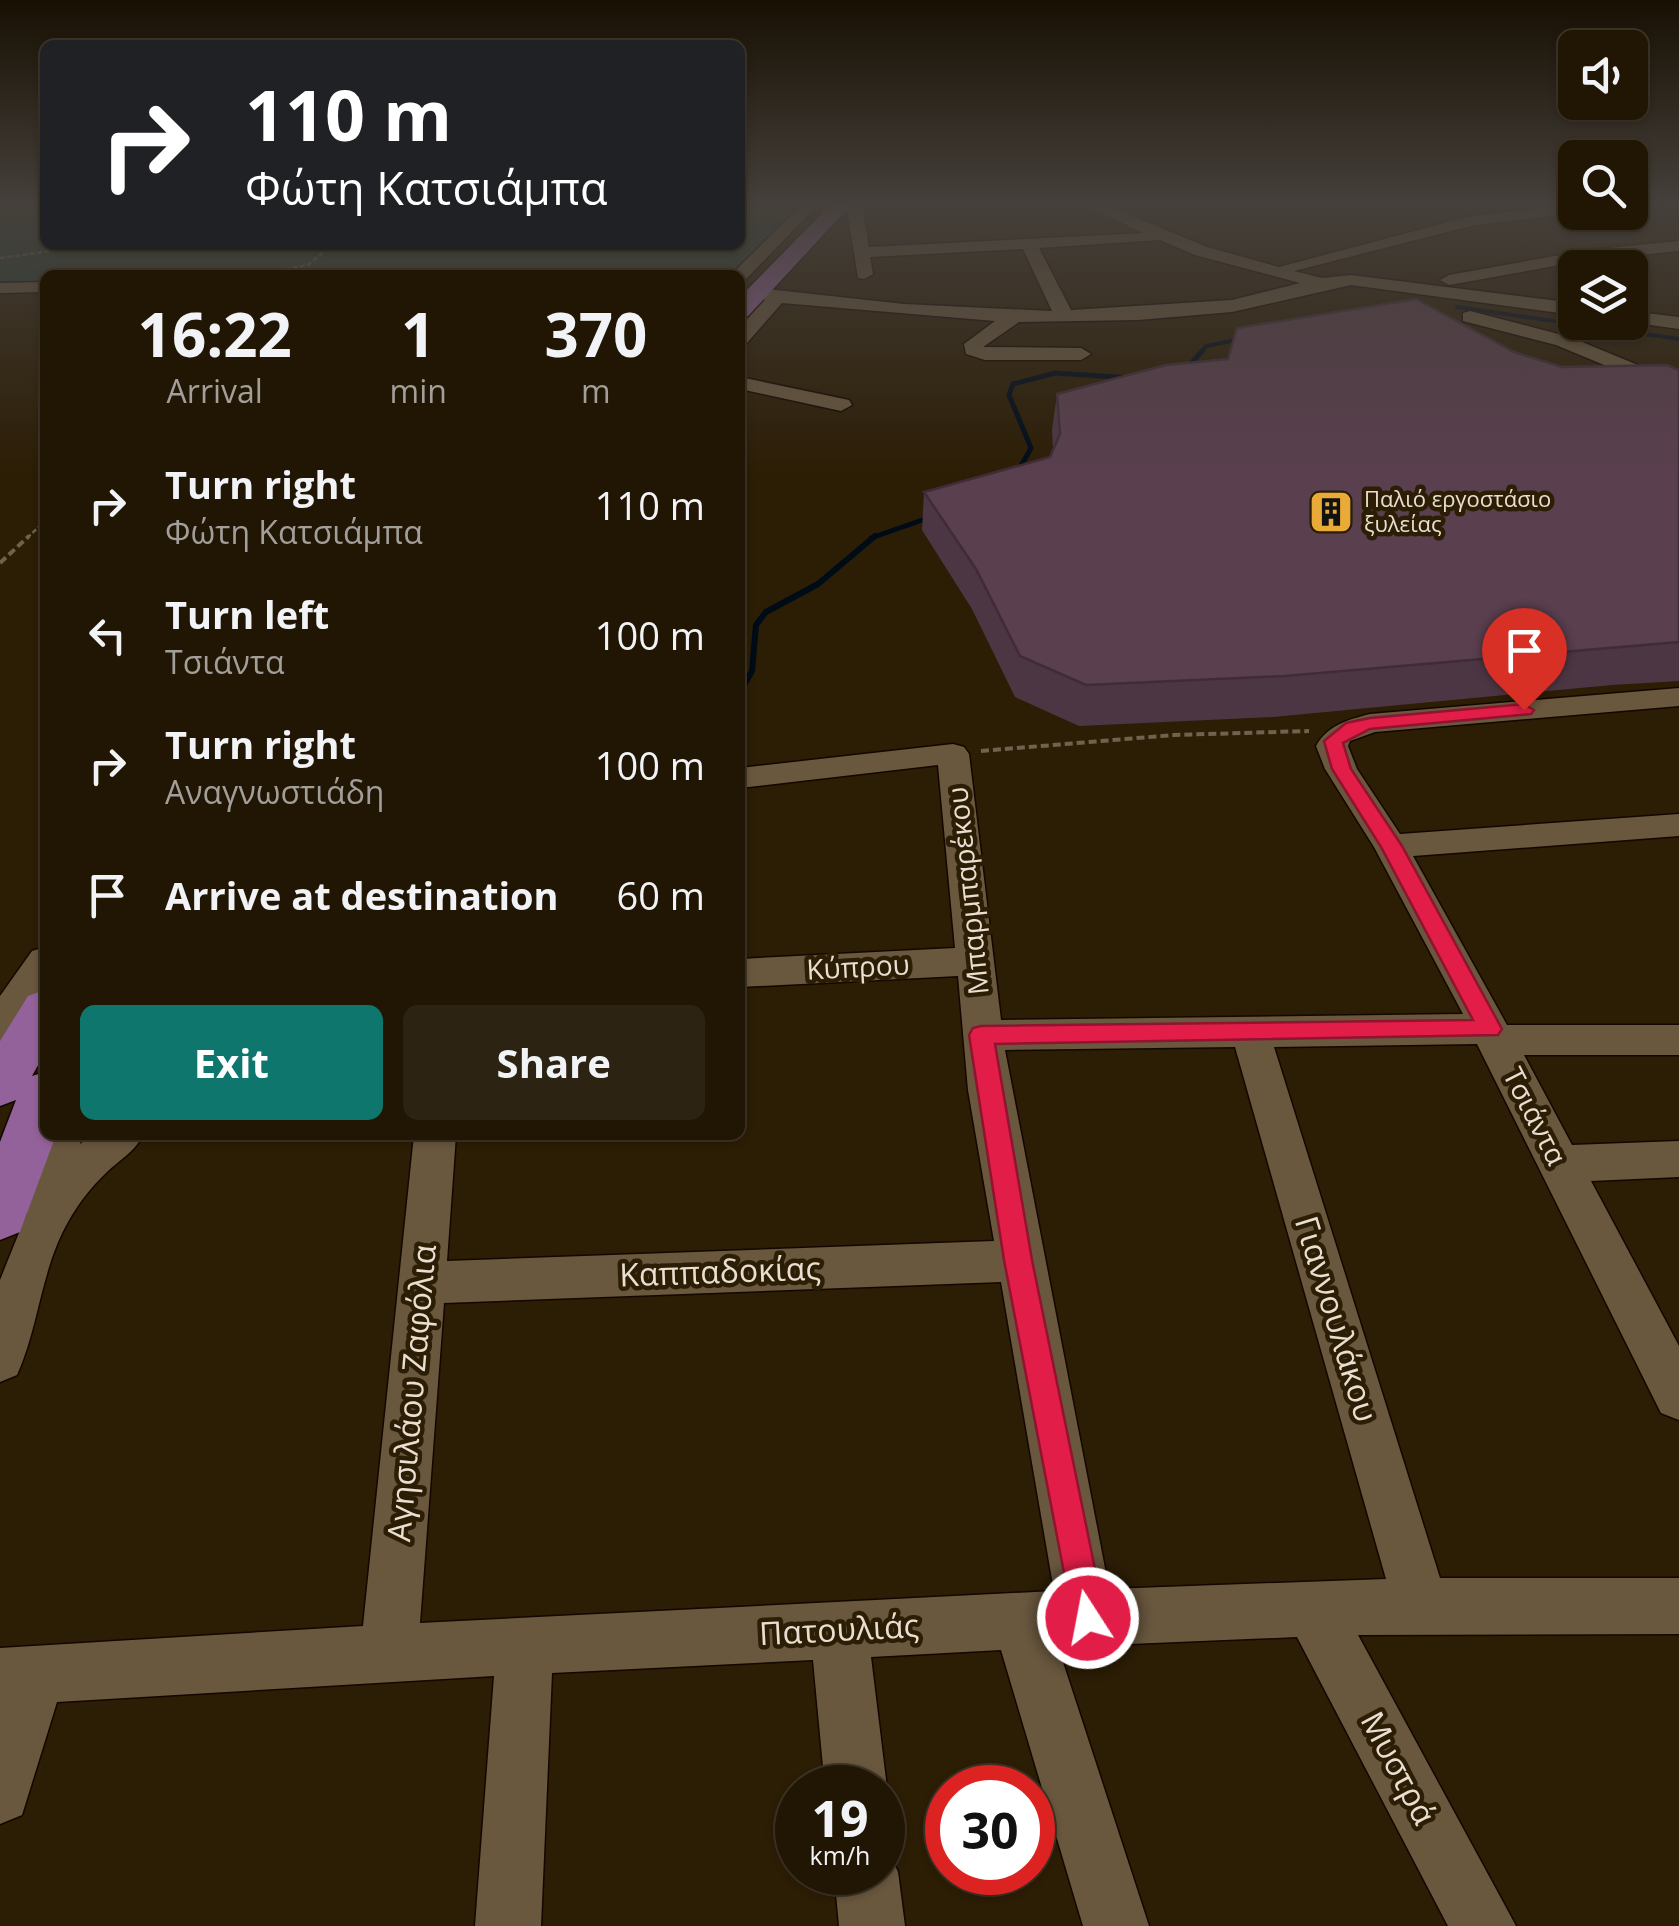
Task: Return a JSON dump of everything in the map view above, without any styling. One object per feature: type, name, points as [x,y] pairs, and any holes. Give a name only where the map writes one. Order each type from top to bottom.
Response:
[{"type":"main road","points":[[0,1086],[40,1018]]},
{"type":"main road","points":[[23,1215],[40,1121]]},
{"type":"street","points":[[866,294],[867,306]]},
{"type":"street","points":[[1054,294],[1065,317]]},
{"type":"street","points":[[762,295],[867,306],[1065,317],[1229,306],[1287,294]]},
{"type":"street","points":[[1409,294],[1563,341],[1679,390]]},
{"type":"street","points":[[1421,294],[1558,308]]},
{"type":"street","points":[[745,320],[762,295]]},
{"type":"street","points":[[745,329],[762,295]]},
{"type":"street","points":[[1016,316],[974,344],[972,350],[986,354],[1081,354]]},
{"type":"street","points":[[1648,319],[1679,323]]},
{"type":"street","points":[[745,383],[841,404]]},
{"type":"street","points":[[1338,735],[1370,724],[1679,696]]},
{"type":"street","name":"Τσιάντα","points":[[1338,735],[1332,746],[1336,759],[1391,846],[1679,1396]]},
{"type":"street","points":[[745,777],[953,754]]},
{"type":"street","name":"Μπαρμπαρέκου","points":[[953,754],[981,1035],[1018,1260],[1088,1618]]},
{"type":"street","points":[[1391,846],[1679,825]]},
{"type":"street","name":"Κύπρου","points":[[745,973],[976,960]]},
{"type":"street","points":[[0,1026],[40,968]]},
{"type":"street","points":[[981,1035],[1250,1032],[1679,1040]]},
{"type":"street","name":"Γιαννουλάκου","points":[[1250,1032],[1421,1605]]},
{"type":"street","points":[[0,1359],[23,1215],[48,1176],[60,1140]]},
{"type":"street","points":[[23,1215],[116,1140]]},
{"type":"street","name":"Αγησιλάου Ζαφόλια","points":[[389,1652],[435,1140]]},
{"type":"street","points":[[1559,1164],[1679,1160]]},
{"type":"street","name":"Καππαδοκίας","points":[[422,1283],[1018,1260]]},
{"type":"street","name":"Πατουλιάς","points":[[18,1676],[389,1652],[1088,1618],[1421,1605],[1679,1606]]},
{"type":"street","name":"Μυστρά","points":[[1313,1610],[1482,1926]]},
{"type":"street","points":[[1021,1621],[1116,1926]]},
{"type":"street","points":[[838,1630],[853,1765]]},
{"type":"street","points":[[508,1926],[525,1645]]},
{"type":"street","points":[[0,1793],[18,1676]]},
{"type":"street","points":[[869,1895],[872,1926]]},
{"type":"path","points":[[0,563],[40,527]]},
{"type":"path","points":[[953,754],[1252,731],[1301,730],[1338,735]]},
{"type":"building","name":"Παλιό εργοστάσιο ξυλείας","points":[[1416,299],[1514,352],[1562,367],[1667,365],[1679,370],[1679,642],[1285,676],[1086,685],[1020,656],[976,569],[924,492],[1050,457],[1060,434],[1057,394],[1166,365],[1228,359],[1237,328]]},
{"type":"waterway","points":[[1457,307],[1679,339]]},
{"type":"waterway","points":[[1201,352],[1206,346],[1242,339]]},
{"type":"waterway","points":[[1185,370],[1203,350]]},
{"type":"waterway","points":[[1017,473],[1031,448],[1009,395],[1013,384],[1055,373],[1132,378]]},
{"type":"waterway","points":[[874,537],[931,517]]},
{"type":"waterway","points":[[745,683],[752,671],[756,625],[766,612],[818,584],[874,537]]},
{"type":"place","name":"Παλιό εργοστάσιο ξυλείας","points":[[1331,512]]},
{"type":"route","points":[[1088,1618],[1018,1260],[981,1035],[1490,1029],[1391,846],[1342,769],[1333,752],[1333,741],[1353,727],[1370,724],[1524,710]]}]
